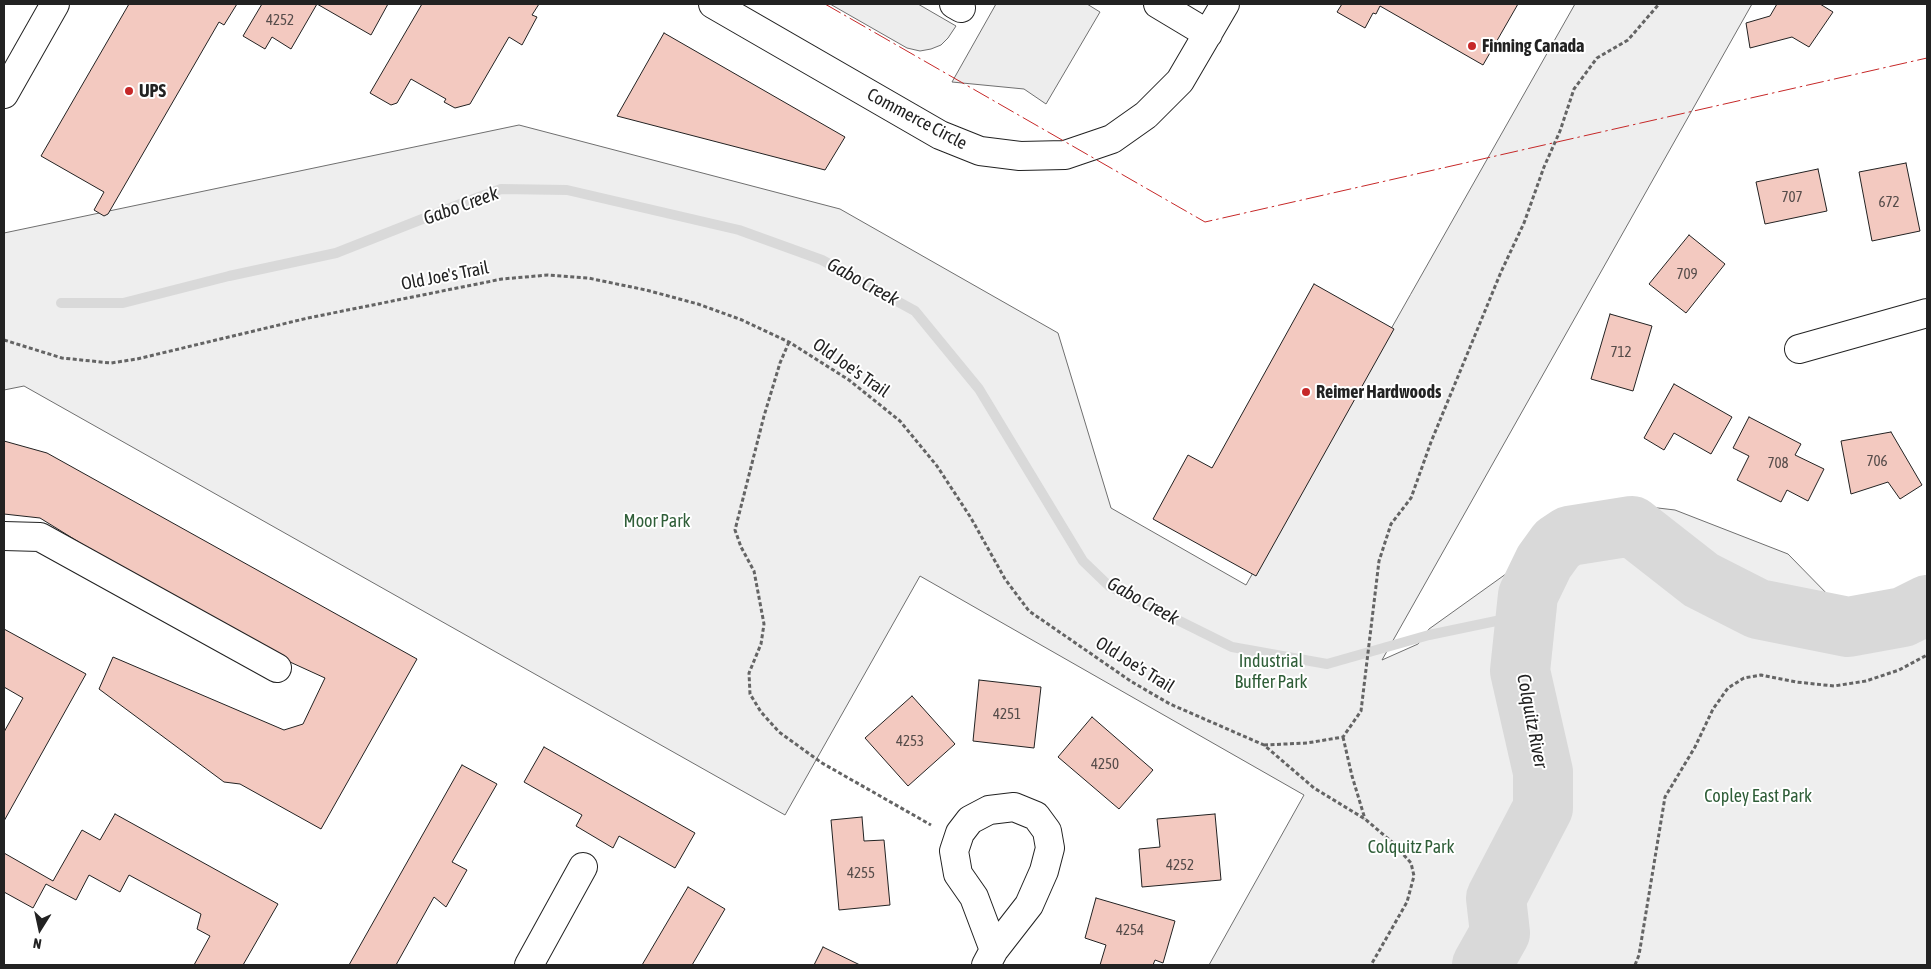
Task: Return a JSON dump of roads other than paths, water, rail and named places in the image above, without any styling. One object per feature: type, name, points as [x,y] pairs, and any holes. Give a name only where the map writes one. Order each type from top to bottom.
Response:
[{"type":"street","points":[[4,94],[54,4]]},
{"type":"street","name":"Commerce Circle","points":[[713,4],[940,135],[980,151],[1020,156],[1065,155],[1112,139],[1146,116],[1180,81],[1225,4]]},
{"type":"street","points":[[1158,4],[1208,34]]},
{"type":"street","points":[[1799,349],[1927,313]]},
{"type":"street","points":[[4,536],[40,538],[277,668]]},
{"type":"street","points":[[1014,807],[1036,816],[1047,832],[1050,848],[1044,871],[1029,905],[990,958],[974,897],[958,874],[954,851],[959,838],[970,820],[989,810],[1014,807]]},
{"type":"street","points":[[529,965],[583,866]]},
{"type":"waterway","name":"Gabo Creek","points":[[61,303],[123,303],[229,276],[336,253],[501,189],[567,190],[739,230],[822,260],[915,311],[979,389],[1083,561],[1109,586],[1232,647],[1327,664],[1429,635],[1525,615]]},
{"type":"waterway","name":"Colquitz River","points":[[1482,965],[1500,933],[1496,898],[1543,808],[1543,772],[1520,671],[1528,595],[1544,562],[1557,544],[1569,536],[1632,526],[1701,580],[1758,609],[1848,627],[1903,617],[1927,605]]},
{"type":"place","name":"Finning Canada","points":[[1472,46]]},
{"type":"place","name":"UPS","points":[[129,91]]},
{"type":"place","name":"Reimer Hardwoods","points":[[1306,392]]},
{"type":"park label","name":"Moor Park","points":[[657,521]]},
{"type":"park label","name":"Industrial Buffer Park","points":[[1271,671]]},
{"type":"park label","name":"Copley East Park","points":[[1758,796]]},
{"type":"park label","name":"Colquitz Park","points":[[1411,847]]}]
